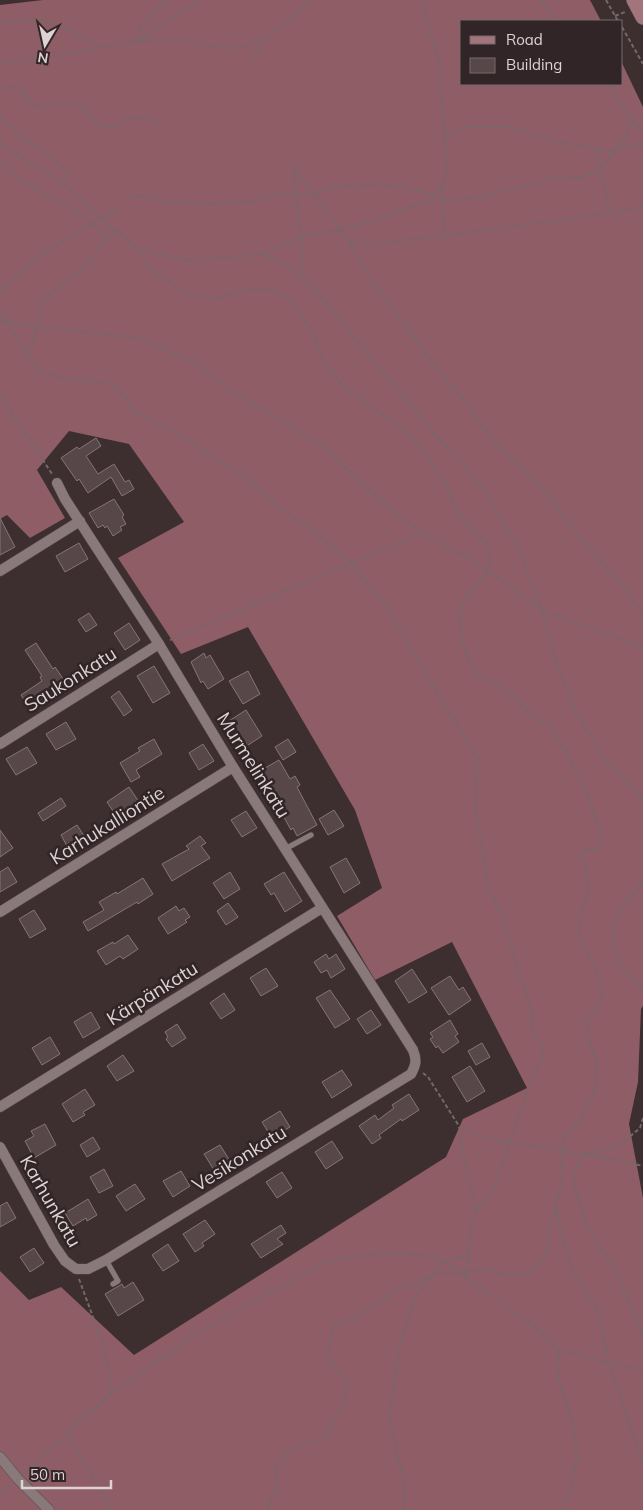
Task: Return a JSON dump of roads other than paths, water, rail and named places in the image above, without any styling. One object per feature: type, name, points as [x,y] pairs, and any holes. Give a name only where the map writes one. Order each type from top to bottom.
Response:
[{"type":"street","points":[[634,0],[643,17]]},
{"type":"street","name":"Murmelinkatu","points":[[57,483],[160,644],[233,767],[414,1050],[416,1066]]},
{"type":"street","points":[[0,572],[80,521]]},
{"type":"street","name":"Saukonkatu","points":[[0,744],[160,644]]},
{"type":"street","name":"Karhukalliontie","points":[[0,912],[233,767]]},
{"type":"street","name":"Kärpänkatu","points":[[0,1108],[322,908]]},
{"type":"street","name":"Vesikonkatu","points":[[76,1269],[88,1269],[106,1260],[411,1074],[416,1066]]},
{"type":"street","name":"Karhunkatu","points":[[0,1147],[54,1245],[65,1261],[76,1269]]},
{"type":"street","points":[[0,1457],[18,1479],[49,1510]]},
{"type":"lane","points":[[285,849],[311,835]]},
{"type":"lane","points":[[106,1260],[118,1280],[113,1284]]}]
